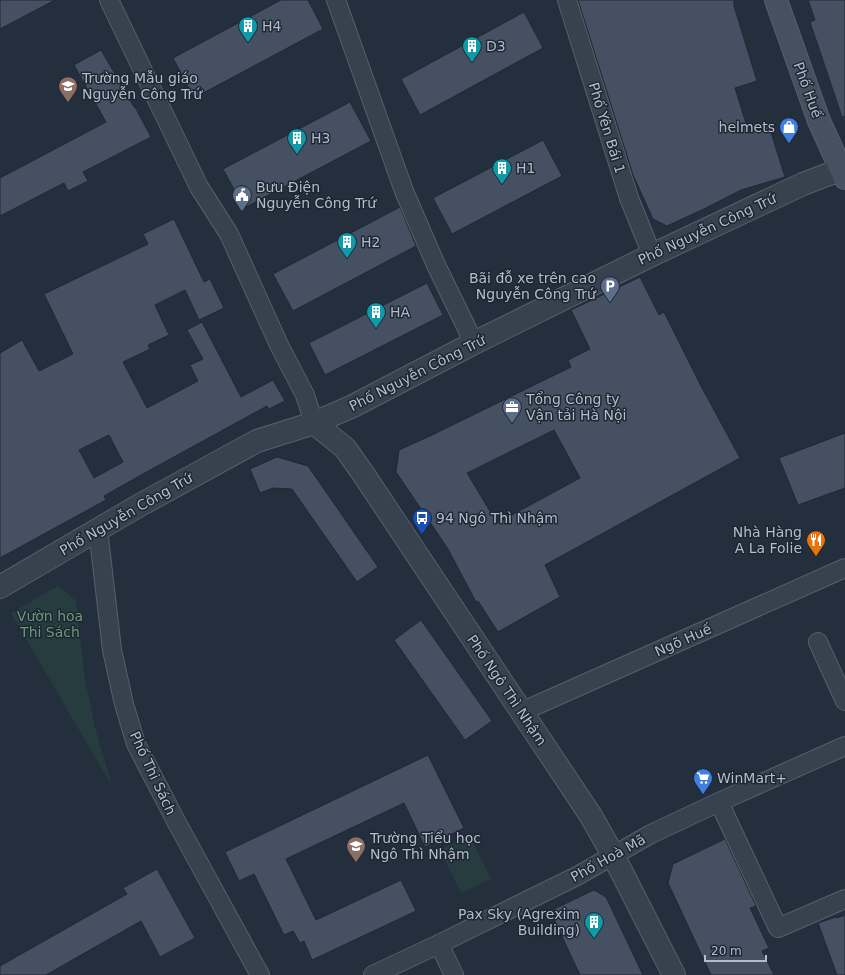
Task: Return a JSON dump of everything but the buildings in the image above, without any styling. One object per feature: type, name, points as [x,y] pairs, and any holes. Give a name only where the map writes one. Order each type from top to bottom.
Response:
[{"type":"main road","name":"Phố Huế","points":[[776,0],[819,121],[844,172]]},
{"type":"street","points":[[109,0],[199,186],[229,234],[279,345],[305,395],[314,423]]},
{"type":"street","points":[[336,0],[404,191],[436,264],[474,343]]},
{"type":"street","name":"Phố Yên Bái 1","points":[[567,0],[628,198],[652,255]]},
{"type":"street","name":"Phố Nguyễn Công Trứ","points":[[0,587],[140,505],[257,441],[314,423],[353,406],[474,343],[652,255],[803,184],[844,172]]},
{"type":"street","name":"Phố Ngô Thì Nhậm","points":[[314,423],[345,448],[591,816],[613,855],[674,975]]},
{"type":"street","name":"Phố Thi Sách","points":[[98,529],[112,650],[124,704],[136,744],[163,798],[260,975]]},
{"type":"street","name":"Ngõ Huế","points":[[521,712],[845,568]]},
{"type":"street","points":[[818,642],[845,701]]},
{"type":"street","name":"Phố Hoà Mã","points":[[373,975],[577,876],[651,834],[845,746]]},
{"type":"street","points":[[719,802],[778,928],[845,899]]},
{"type":"street","points":[[439,944],[454,975]]},
{"type":"green space","name":"Vườn hoa Thi Sách","points":[[58,586],[76,601],[85,679],[95,728],[113,788],[11,613]]},
{"type":"green space","points":[[469,835],[491,879],[461,893],[440,850]]},
{"type":"place","name":"H4","points":[[248,43]]},
{"type":"place","name":"D3","points":[[472,63]]},
{"type":"place","name":"Trường Mẫu giáo Nguyễn Công Trứ","points":[[68,103]]},
{"type":"place","name":"helmets","points":[[789,144]]},
{"type":"place","name":"H3","points":[[297,155]]},
{"type":"place","name":"H1","points":[[502,185]]},
{"type":"place","name":"Bưu Điện Nguyễn Công Trứ","points":[[242,212]]},
{"type":"place","name":"H2","points":[[347,259]]},
{"type":"place","name":"Bãi đỗ xe trên cao Nguyễn Công Trứ","points":[[610,303]]},
{"type":"place","name":"HA","points":[[376,329]]},
{"type":"place","name":"Tổng Công ty Vận tải Hà Nội","points":[[512,424]]},
{"type":"place","name":"94 Ngô Thì Nhậm","points":[[422,535]]},
{"type":"place","name":"Nhà Hàng A La Folie","points":[[816,557]]},
{"type":"place","name":"WinMart+","points":[[703,795]]},
{"type":"place","name":"Trường Tiểu học Ngô Thì Nhậm","points":[[356,863]]},
{"type":"place","name":"Pax Sky (Agrexim Building)","points":[[594,939]]}]
